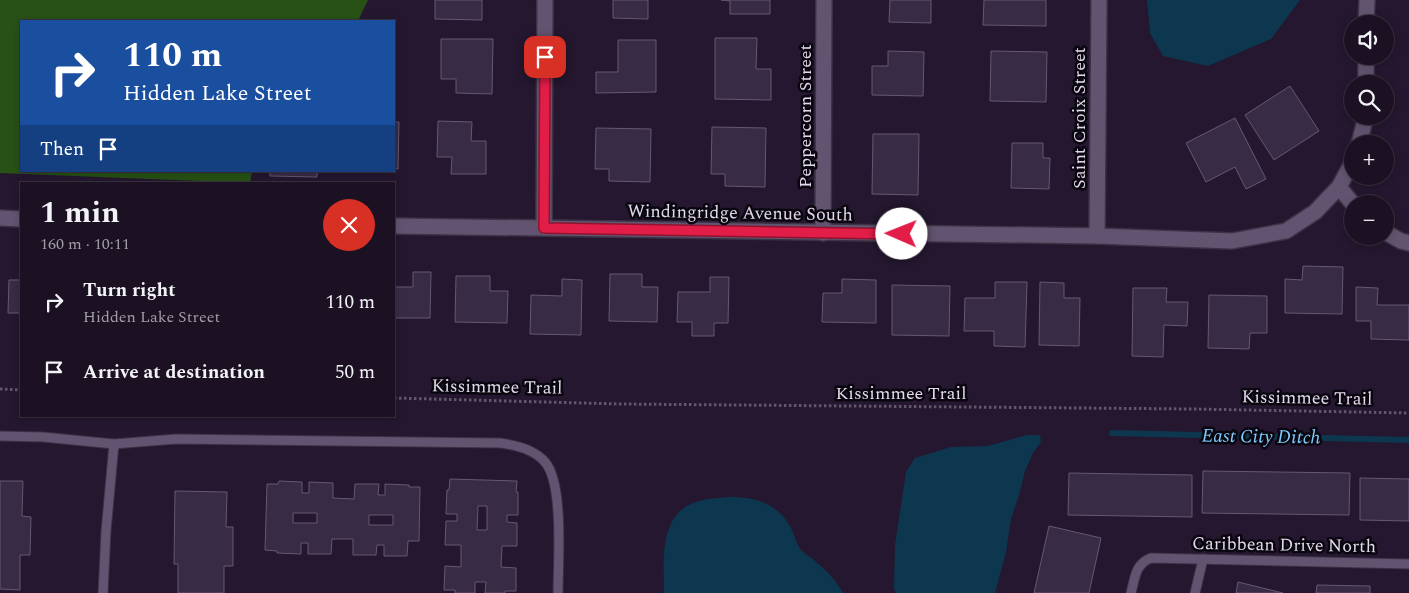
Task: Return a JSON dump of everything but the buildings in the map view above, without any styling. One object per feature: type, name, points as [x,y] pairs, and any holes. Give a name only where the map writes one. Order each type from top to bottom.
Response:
[{"type":"street","points":[[544,228],[545,0]]},
{"type":"street","name":"Peppercorn Street","points":[[823,233],[824,0]]},
{"type":"street","name":"Saint Croix Street","points":[[1098,0],[1098,236]]},
{"type":"street","points":[[1366,15],[1367,0]]},
{"type":"street","name":"Windingridge Avenue South","points":[[395,226],[1098,236],[1232,241],[1286,231],[1315,212],[1338,187],[1344,177]]},
{"type":"street","points":[[1338,187],[1345,195]]},
{"type":"street","points":[[0,218],[20,219]]},
{"type":"street","points":[[1394,237],[1409,243]]},
{"type":"lane","points":[[0,436],[43,437],[114,444],[176,438],[512,444],[524,448],[544,460],[550,468],[556,487],[558,593]]},
{"type":"lane","points":[[103,593],[106,531],[114,444]]},
{"type":"lane","name":"Caribbean Drive North","points":[[1131,593],[1139,566],[1151,558],[1409,564]]},
{"type":"lane","points":[[1195,593],[1203,559]]},
{"type":"path","points":[[0,389],[20,390]]},
{"type":"path","name":"Kissimmee Trail","points":[[395,398],[620,404],[1193,409],[1409,414]]},
{"type":"green space","points":[[0,0],[368,0],[358,20],[20,20],[20,172],[252,172],[250,182],[0,173]]},
{"type":"water","points":[[1147,0],[1300,0],[1271,39],[1208,66],[1163,56],[1150,33]]},
{"type":"water","points":[[1027,435],[1040,435],[1041,442],[1033,453],[1025,471],[1011,519],[1006,552],[995,593],[896,593],[894,589],[895,545],[906,472],[915,458],[951,447],[988,446]]},
{"type":"water","points":[[730,497],[749,498],[774,508],[787,521],[802,551],[827,572],[843,593],[664,593],[666,540],[669,528],[675,517],[684,508],[696,502]]},
{"type":"waterway","name":"East City Ditch","points":[[1112,433],[1409,440]]},
{"type":"route","points":[[545,57],[544,228],[902,234]]}]
